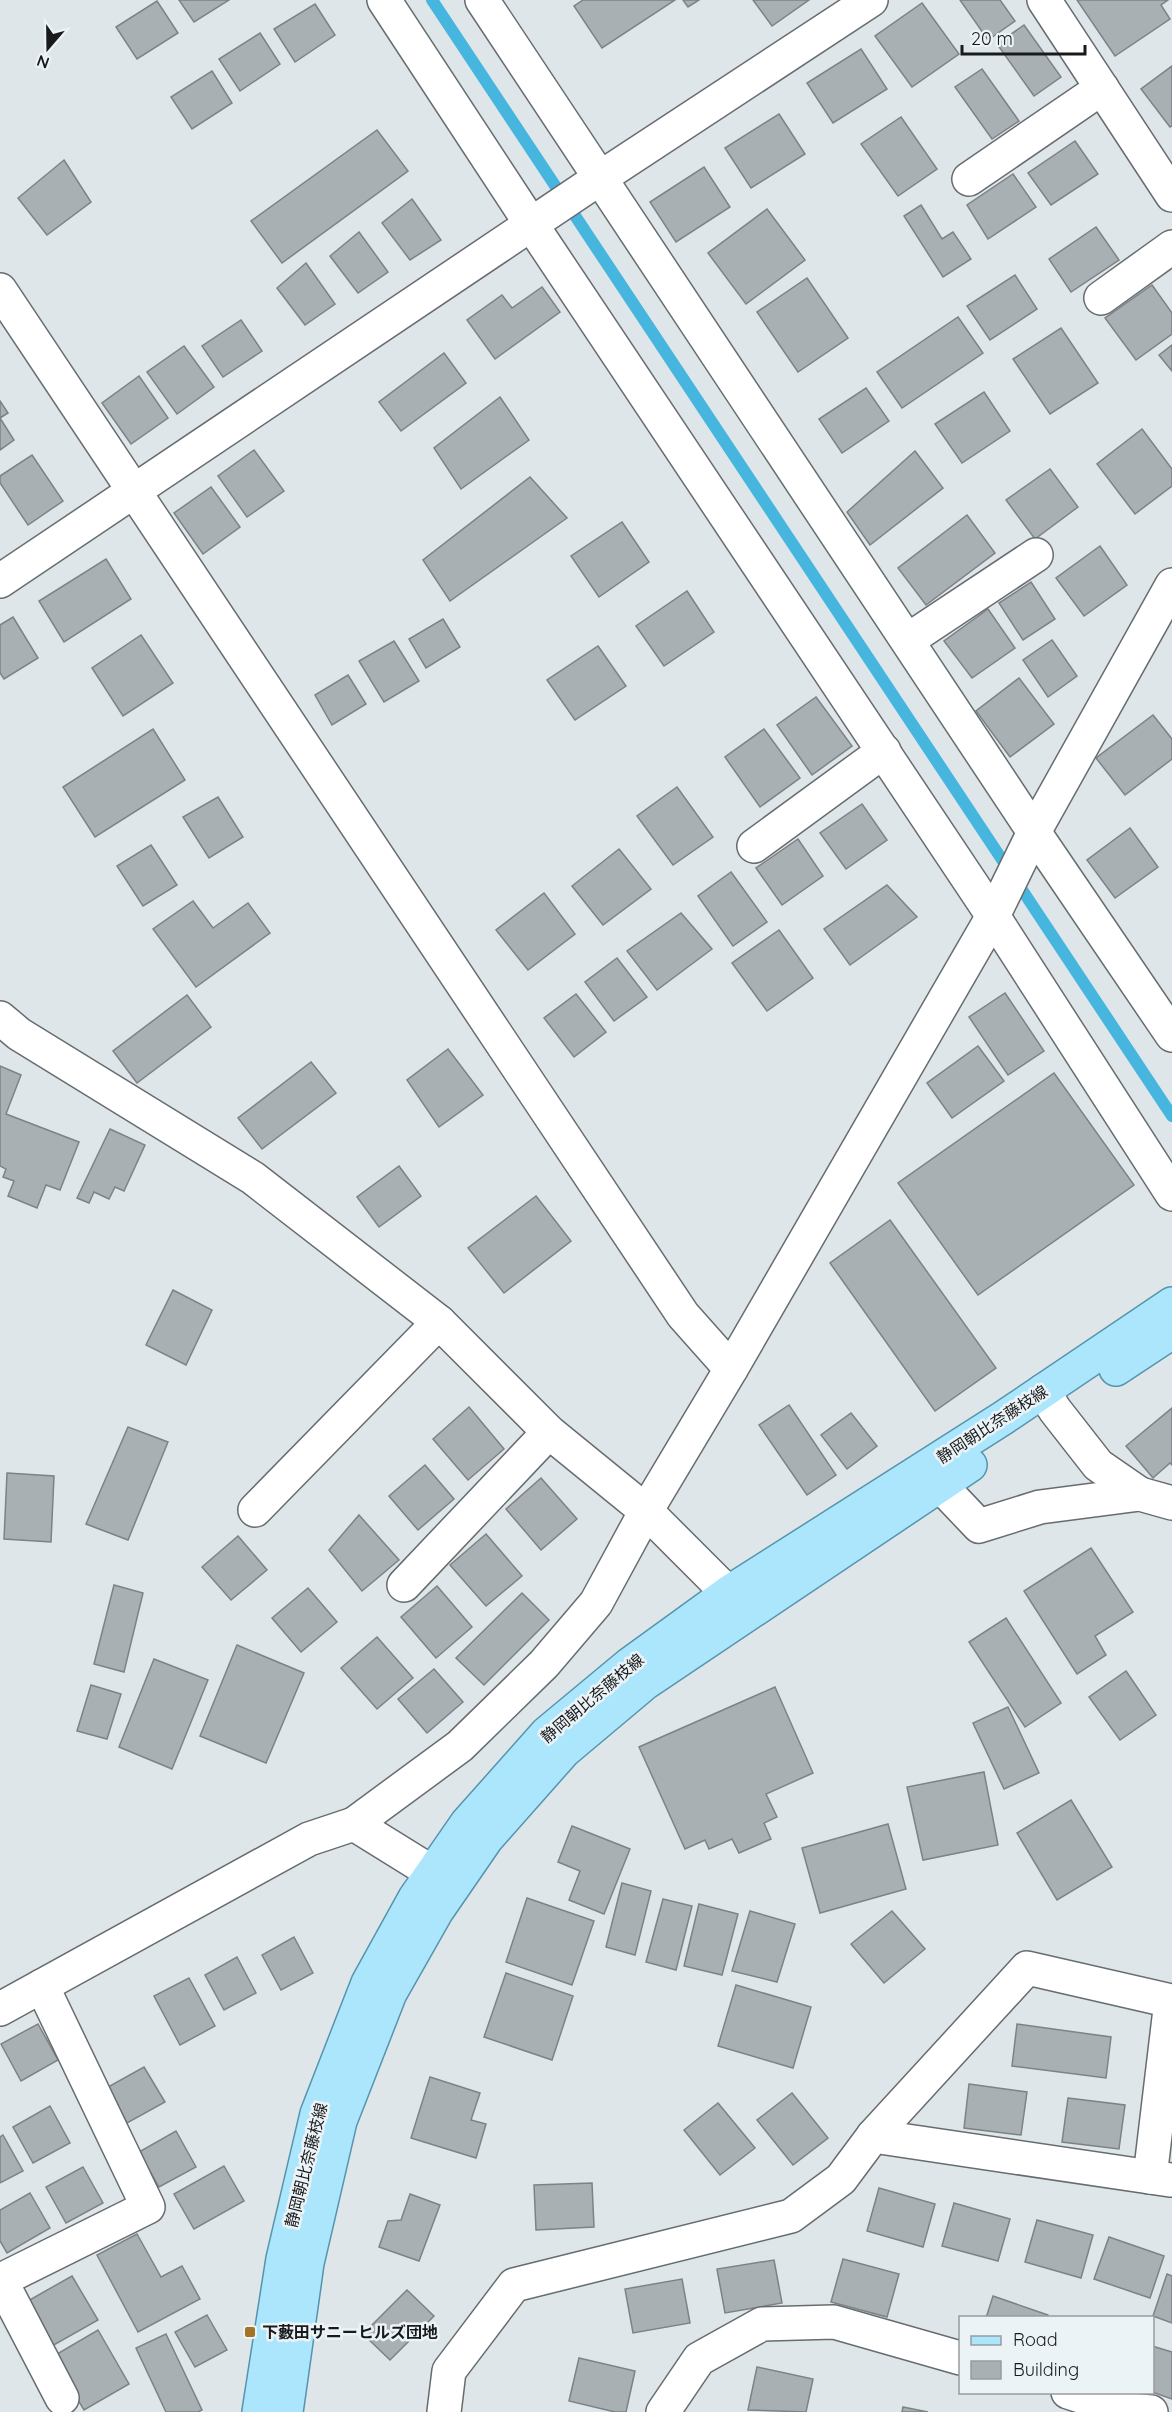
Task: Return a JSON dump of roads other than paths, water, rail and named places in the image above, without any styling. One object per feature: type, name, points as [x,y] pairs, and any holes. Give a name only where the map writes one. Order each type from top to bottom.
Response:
[{"type":"main road","name":"静岡朝比奈藤枝線","points":[[736,1604],[940,1485],[1172,1304]]},
{"type":"main road","name":"静岡朝比奈藤枝線","points":[[259,2412],[283,2259],[317,2114],[368,1983],[416,1898],[443,1881],[487,1838],[564,1751],[736,1604],[1049,1400],[1172,1332]]},
{"type":"main road","name":"静岡朝比奈藤枝線","points":[[286,2412],[307,2263],[340,2121],[390,1993],[443,1881]]},
{"type":"street","points":[[384,0],[531,225],[993,916],[1172,1194]]},
{"type":"street","points":[[482,0],[1034,832],[1172,1035]]},
{"type":"street","points":[[0,581],[600,178],[871,0]]},
{"type":"street","points":[[1044,0],[1172,195]]},
{"type":"street","points":[[969,179],[1102,88]]},
{"type":"street","points":[[1101,298],[1172,247]]},
{"type":"street","points":[[0,290],[683,1315],[731,1369]]},
{"type":"street","points":[[908,640],[1036,555]]},
{"type":"street","points":[[0,2009],[309,1839],[354,1824],[460,1746],[544,1664],[596,1603],[646,1511],[731,1369],[993,916],[1034,832],[1172,585]]},
{"type":"street","points":[[754,846],[884,752]]},
{"type":"street","points":[[0,1018],[19,1034],[252,1178],[439,1322],[549,1432],[646,1511],[736,1604]]},
{"type":"street","points":[[255,1510],[439,1322]]},
{"type":"street","points":[[1049,1400],[1098,1465],[1140,1494],[1172,1503]]},
{"type":"street","points":[[404,1585],[549,1432]]},
{"type":"street","points":[[940,1485],[979,1526],[1040,1507],[1140,1494]]},
{"type":"street","points":[[354,1824],[443,1881]]},
{"type":"street","points":[[444,2412],[449,2371],[514,2285],[791,2216],[842,2179],[873,2136],[1027,1968],[1171,2001],[1161,2178],[873,2136]]},
{"type":"street","points":[[42,1986],[148,2207],[0,2279],[62,2398]]},
{"type":"street","points":[[663,2412],[699,2359],[762,2324],[834,2322],[959,2358]]},
{"type":"street","points":[[1074,2394],[1120,2409],[1151,2412]]},
{"type":"waterway","points":[[432,0],[1172,1116]]},
{"type":"place","name":"下藪田サニーヒルズ団地","points":[[250,2332]]}]
